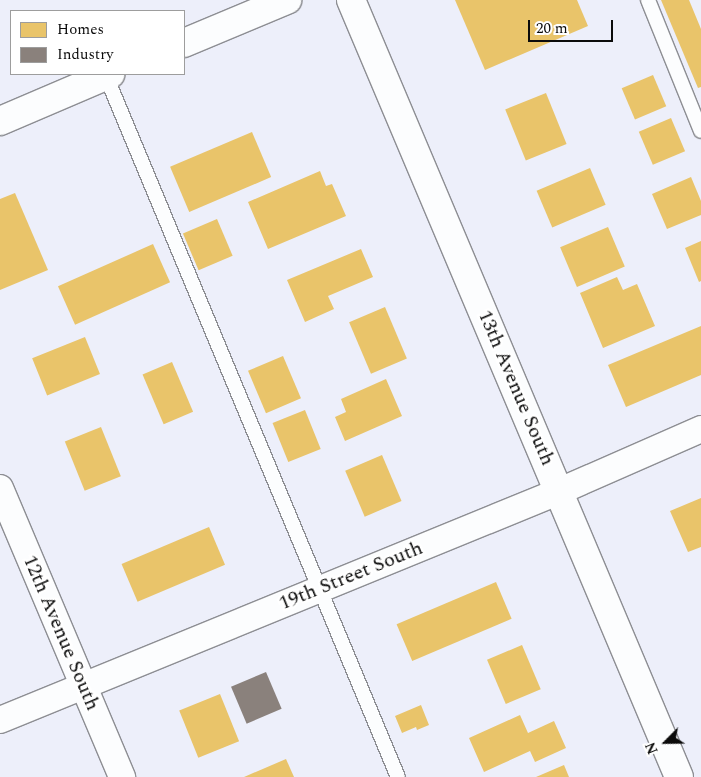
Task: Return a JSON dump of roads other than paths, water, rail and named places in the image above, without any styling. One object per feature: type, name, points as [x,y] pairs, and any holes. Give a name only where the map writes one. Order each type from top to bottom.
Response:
[{"type":"street","points":[[185,43],[287,0]]},
{"type":"street","name":"13th Avenue South","points":[[351,0],[560,491],[679,777]]},
{"type":"street","points":[[0,121],[108,75]]},
{"type":"street","name":"19th Street South","points":[[0,720],[560,491],[701,429]]},
{"type":"street","name":"12th Avenue South","points":[[0,488],[122,777]]},
{"type":"lane","points":[[648,0],[701,131]]},
{"type":"lane","points":[[108,75],[398,777]]}]
